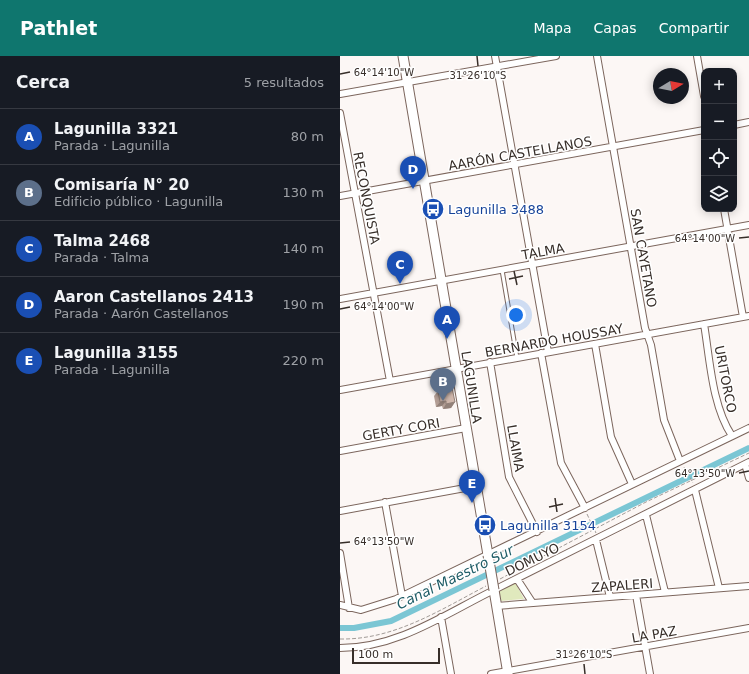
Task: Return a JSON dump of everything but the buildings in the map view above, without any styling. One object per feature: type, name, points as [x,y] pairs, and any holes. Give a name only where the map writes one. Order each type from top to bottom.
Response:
[{"type":"main road","name":"LAGUNILLA","points":[[403,56],[507,673]]},
{"type":"street","points":[[495,56],[548,352]]},
{"type":"street","points":[[340,94],[556,56]]},
{"type":"street","name":"SAN CAYETANO","points":[[597,56],[664,420],[680,461]]},
{"type":"street","points":[[697,56],[701,79]]},
{"type":"street","name":"RECONQUISTA","points":[[340,113],[390,381]]},
{"type":"street","points":[[737,124],[749,122]]},
{"type":"street","name":"AARÓN CASTELLANOS","points":[[340,196],[701,131]]},
{"type":"street","points":[[725,212],[746,317]]},
{"type":"street","name":"TALMA","points":[[340,298],[749,225]]},
{"type":"street","name":"BERNARDO HOUSSAY","points":[[340,390],[746,317]]},
{"type":"street","name":"URITORCO","points":[[704,324],[719,409],[725,425],[732,436]]},
{"type":"street","points":[[595,344],[611,437],[632,484]]},
{"type":"street","points":[[541,354],[561,463],[585,508]]},
{"type":"street","name":"LLAIMA","points":[[490,362],[509,477],[537,532]]},
{"type":"street","name":"GERTY CORI","points":[[340,451],[466,428]]},
{"type":"street","name":"DOMUYO","points":[[340,605],[350,608],[368,609],[402,596],[488,556],[632,484],[749,428]]},
{"type":"street","points":[[747,463],[749,478]]},
{"type":"street","name":"DOMUYO","points":[[340,648],[393,639],[419,630],[492,587],[517,579],[747,463]]},
{"type":"street","points":[[340,511],[476,486]]},
{"type":"street","points":[[695,490],[719,588]]},
{"type":"street","points":[[384,502],[402,596]]},
{"type":"street","points":[[646,515],[666,592]]},
{"type":"street","points":[[596,540],[610,597]]},
{"type":"street","points":[[340,553],[350,608]]},
{"type":"street","points":[[517,579],[532,602]]},
{"type":"street","name":"ZAPALERI","points":[[496,606],[749,586]]},
{"type":"street","points":[[636,595],[650,674]]},
{"type":"street","points":[[441,617],[451,674]]},
{"type":"street","name":"LA PAZ","points":[[491,674],[507,673],[645,646],[749,628]]},
{"type":"lane","points":[[502,270],[517,358]]},
{"type":"path","points":[[497,581],[646,502],[749,453]]},
{"type":"path","points":[[680,461],[692,480],[695,490]]},
{"type":"path","points":[[590,518],[595,530]]},
{"type":"path","points":[[340,639],[365,638],[402,628],[492,587]]},
{"type":"green space","points":[[512,584],[516,584],[524,599],[500,601],[498,591]]},
{"type":"waterway","name":"Canal Maestro Sur","points":[[340,628],[354,628],[391,621],[749,448]]},
{"type":"place","name":"Aaron Castellanos 2413","points":[[413,189]]},
{"type":"place","name":"Lagunilla 3488","points":[[433,209]]},
{"type":"place","name":"Talma 2468","points":[[400,284]]},
{"type":"place","name":"Lagunilla 3321","points":[[447,339]]},
{"type":"place","name":"Comisaría N° 20","points":[[443,401]]},
{"type":"place","name":"Lagunilla 3155","points":[[472,503]]},
{"type":"place","name":"Lagunilla 3154","points":[[485,525]]}]
